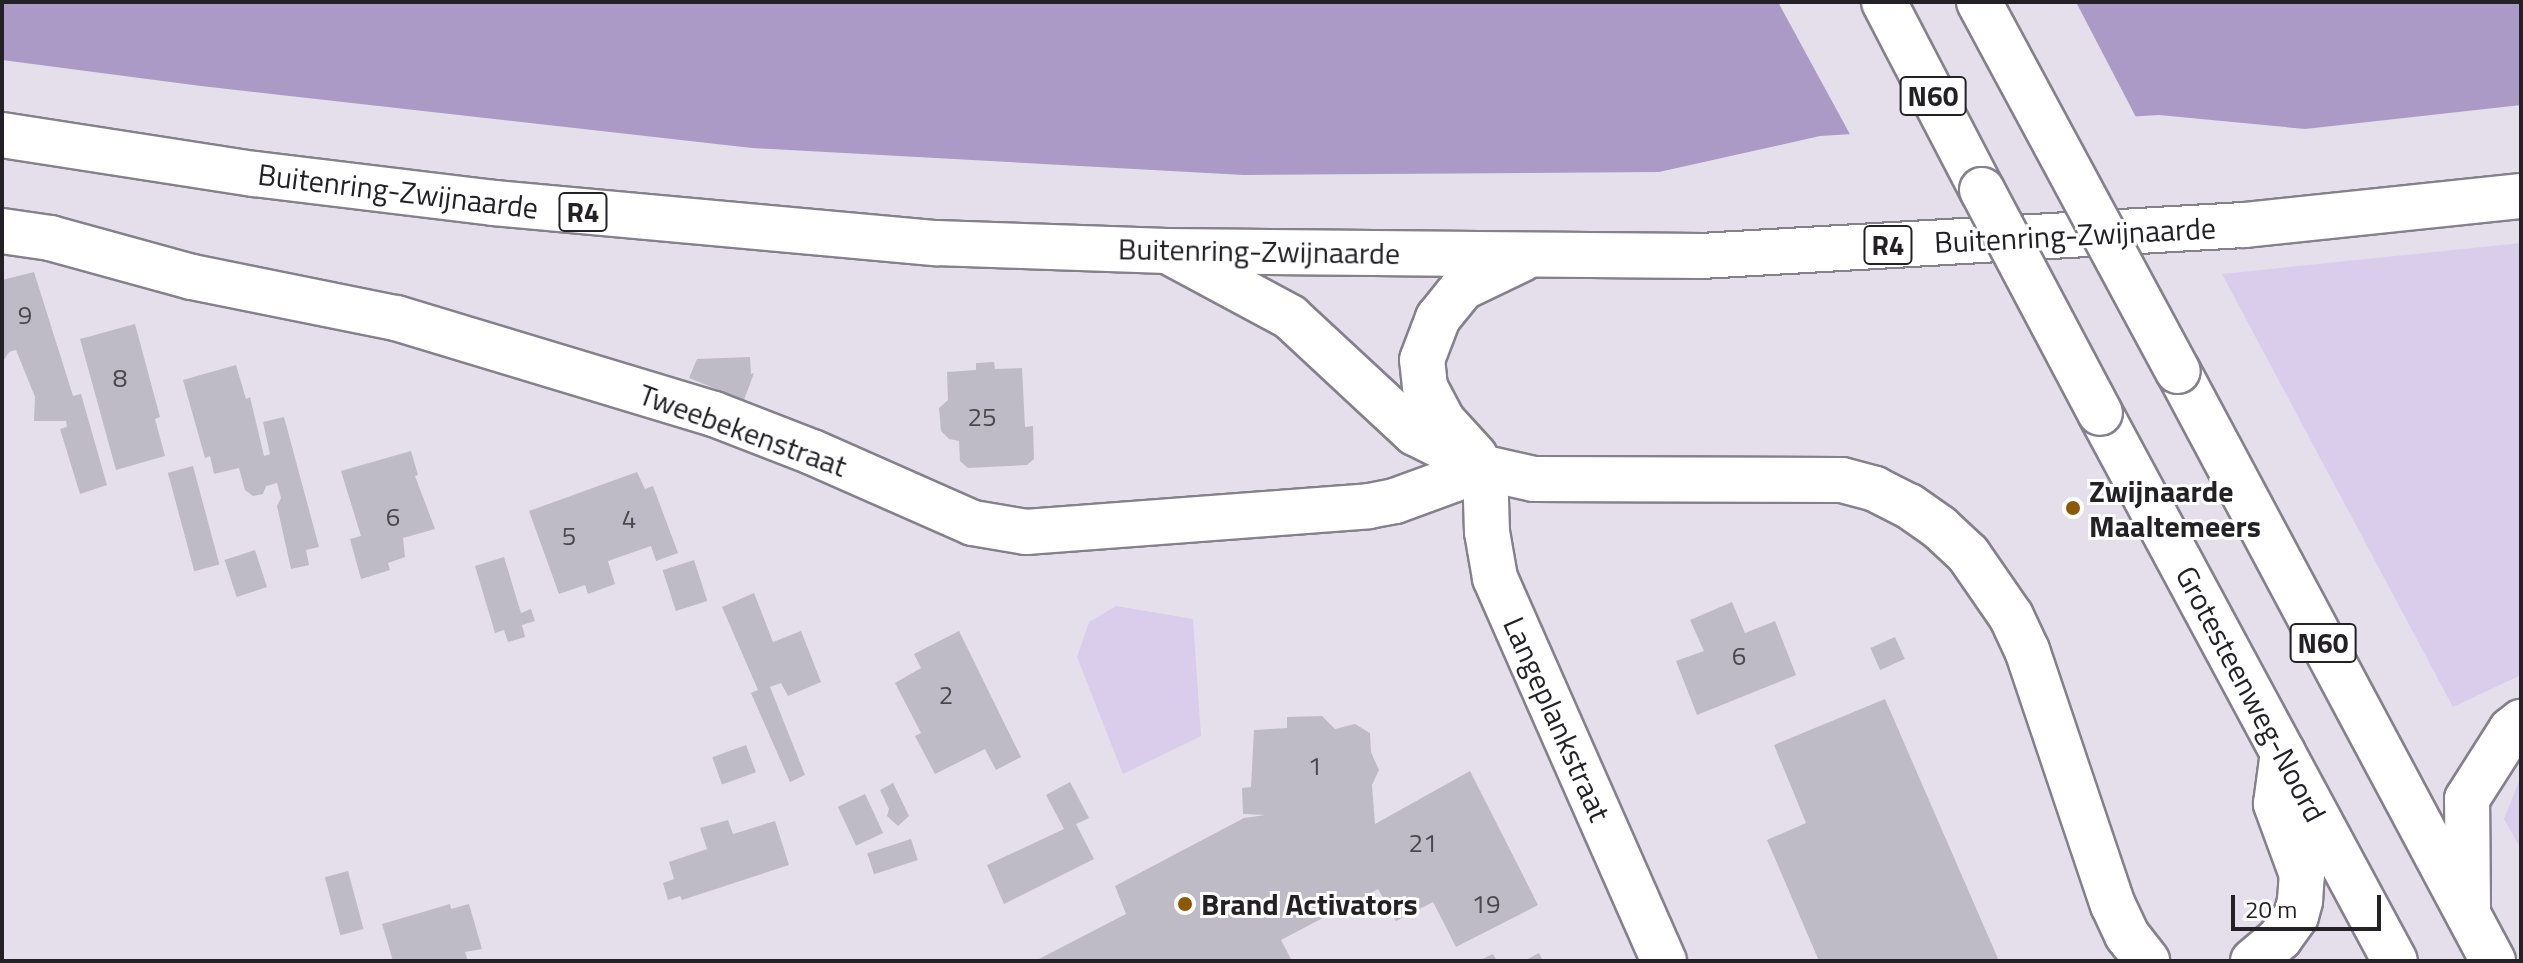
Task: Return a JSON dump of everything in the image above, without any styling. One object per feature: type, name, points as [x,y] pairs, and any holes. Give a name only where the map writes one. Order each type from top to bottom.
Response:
[{"type":"main road","name":"Grotesteenweg-Noord","points":[[1884,2],[2100,413],[2395,961]]},
{"type":"main road","name":"N60","points":[[1979,2],[2491,958]]},
{"type":"main road","name":"Buitenring-Zwijnaarde","points":[[2,135],[255,174],[508,205],[936,243],[1167,251],[1701,256],[2228,226],[2521,196]]},
{"type":"main road","name":"Tweebekenstraat","points":[[2,231],[50,238],[192,277],[396,318],[714,414],[812,452],[973,523],[1026,532],[1369,506],[1395,501],[1485,468]]},
{"type":"main road","name":"R4","points":[[1167,251],[1290,317],[1415,433],[1485,468]]},
{"type":"main road","points":[[1531,254],[1462,288],[1438,318],[1422,360],[1425,387],[1443,421],[1485,468],[1534,479],[1842,480],[1886,495],[1939,527],[1983,573],[2017,627],[2113,905],[2127,935],[2147,961]]},
{"type":"main road","name":"Langeplankstraat","points":[[1485,468],[1487,532],[1495,578],[1664,961]]},
{"type":"main road","points":[[2468,916],[2467,799],[2511,730],[2521,722]]},
{"type":"main road","points":[[2253,961],[2280,938],[2296,916],[2300,901],[2302,875],[2276,804],[2283,752]]},
{"type":"shaded area","points":[[2,2],[2521,2],[2521,105],[2305,129],[2159,115],[1820,136],[1659,172],[1244,175],[752,148],[201,86],[2,60]]},
{"type":"shaded area","points":[[2521,243],[2521,675],[2453,707],[2222,274]]},
{"type":"shaded area","points":[[1116,606],[1193,619],[1201,736],[1123,774],[1077,657],[1089,622]]},
{"type":"shaded area","points":[[2521,776],[2521,849],[2504,819]]},
{"type":"pier","points":[[1778,2],[2076,2],[2138,121],[1852,138]]},
{"type":"building","points":[[34,272],[73,396],[81,394],[107,485],[80,494],[60,429],[67,427],[66,421],[34,421],[35,397],[16,350],[9,352],[2,363],[2,280]]},
{"type":"building","points":[[135,324],[160,417],[155,419],[165,456],[116,470],[80,339]]},
{"type":"building","points":[[750,357],[751,374],[754,373],[744,400],[689,378],[697,359]]},
{"type":"building","points":[[994,362],[995,369],[1022,368],[1025,427],[1033,426],[1034,459],[1027,465],[968,468],[960,461],[959,441],[949,439],[941,431],[939,408],[948,400],[947,372],[976,370],[976,363]]},
{"type":"building","points":[[236,365],[246,399],[250,397],[264,456],[270,454],[263,422],[284,417],[319,547],[306,550],[309,565],[291,569],[277,506],[281,498],[277,483],[266,486],[263,494],[253,496],[245,490],[239,468],[214,474],[210,456],[205,458],[183,380]]},
{"type":"building","points":[[411,451],[418,475],[415,476],[435,529],[403,538],[405,557],[388,563],[390,570],[361,579],[350,539],[361,536],[341,471]]},
{"type":"building","points":[[193,466],[219,565],[194,571],[168,473]]},
{"type":"building","points":[[637,472],[645,489],[653,486],[678,553],[656,561],[651,546],[608,561],[615,584],[588,594],[585,585],[559,594],[529,511]]},
{"type":"building","points":[[255,550],[267,587],[237,597],[225,560]]},
{"type":"building","points":[[504,557],[521,613],[531,609],[535,621],[522,625],[525,637],[508,642],[504,630],[495,633],[475,566]]},
{"type":"building","points":[[694,560],[707,601],[676,611],[663,570]]},
{"type":"building","points":[[754,593],[773,642],[801,631],[821,682],[788,696],[781,683],[770,687],[805,775],[790,782],[751,693],[758,690],[722,607]]},
{"type":"building","points":[[1732,602],[1745,633],[1775,621],[1796,675],[1697,715],[1676,661],[1704,651],[1690,620]]},
{"type":"building","points":[[959,631],[1021,757],[996,770],[985,749],[935,774],[915,736],[921,733],[895,683],[921,668],[914,654]]},
{"type":"building","points":[[1895,637],[1905,659],[1880,670],[1870,648]]},
{"type":"building","points":[[1885,699],[1999,961],[1819,961],[1767,840],[1806,823],[1774,745]]},
{"type":"building","points":[[1322,716],[1335,729],[1355,724],[1370,733],[1371,752],[1379,770],[1372,785],[1375,824],[1470,771],[1538,905],[1456,947],[1433,902],[1396,921],[1378,889],[1281,940],[1292,961],[1035,961],[1126,914],[1115,886],[1244,818],[1265,815],[1243,814],[1242,788],[1251,787],[1254,730],[1287,728],[1287,717]]},
{"type":"building","points":[[746,745],[756,772],[722,785],[712,757]]},
{"type":"building","points":[[1070,782],[1089,818],[1076,824],[1094,859],[1004,904],[987,865],[1064,829],[1046,795]]},
{"type":"building","points":[[893,783],[909,816],[898,826],[887,816],[889,809],[880,790]]},
{"type":"building","points":[[865,794],[883,833],[856,846],[838,807]]},
{"type":"building","points":[[728,820],[733,834],[775,821],[789,865],[682,900],[680,896],[668,900],[663,883],[674,879],[669,862],[707,849],[700,828]]},
{"type":"building","points":[[911,839],[918,860],[874,874],[867,853]]},
{"type":"building","points":[[348,871],[364,929],[340,935],[325,877]]},
{"type":"building","points":[[450,904],[451,909],[469,904],[482,949],[465,952],[468,961],[393,961],[382,924]]},
{"type":"building","points":[[1539,953],[1543,961],[1524,961]]},
{"type":"building","points":[[1493,954],[1497,961],[1478,961]]},
{"type":"place","name":"Zwijnaarde Maaltemeers","points":[[2073,508]]},
{"type":"place","name":"Brand Activators","points":[[1185,904]]}]
